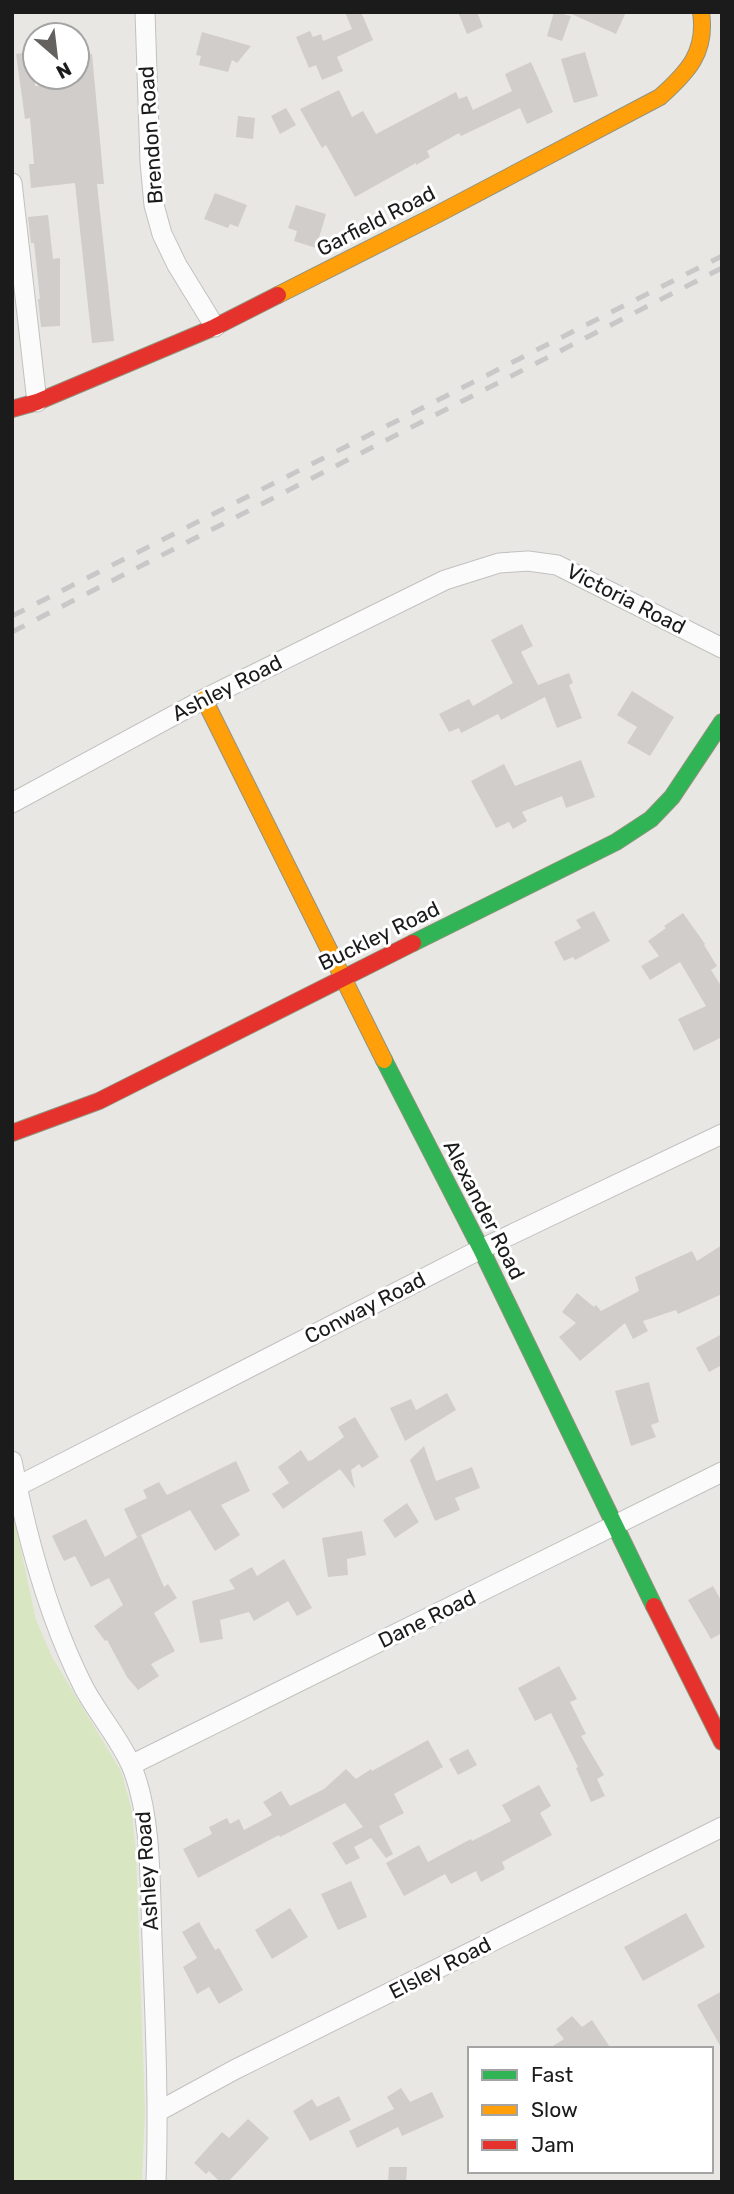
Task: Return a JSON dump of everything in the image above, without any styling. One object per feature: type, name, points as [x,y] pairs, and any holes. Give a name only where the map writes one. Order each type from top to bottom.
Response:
[{"type":"street","name":"Brendon Road","points":[[145,12],[154,205],[162,234],[177,265],[215,327]]},
{"type":"street","name":"Garfield Road","points":[[12,409],[37,402],[215,327],[660,97],[684,76],[698,54],[704,24],[701,12]]},
{"type":"street","points":[[12,183],[37,402]]},
{"type":"street","name":"Victoria Road","points":[[445,580],[499,563],[528,561],[557,565],[722,648]]},
{"type":"street","name":"Ashley Road","points":[[12,803],[204,699],[445,580]]},
{"type":"street","name":"Alexander Road","points":[[204,699],[342,978],[481,1249],[614,1526],[722,1742]]},
{"type":"street","name":"Buckley Road","points":[[12,1133],[99,1101],[616,842],[651,819],[672,797],[722,722]]},
{"type":"street","name":"Conway Road","points":[[15,1488],[481,1249],[722,1134]]},
{"type":"street","name":"Ashley Road","points":[[12,1461],[15,1488],[61,1640],[86,1690],[131,1765],[141,1800],[147,1840],[159,2111],[156,2182]]},
{"type":"street","name":"Dane Road","points":[[131,1765],[722,1472]]},
{"type":"street","name":"Elsley Road","points":[[159,2111],[233,2070],[722,1827]]},
{"type":"green space","points":[[12,1520],[15,1522],[36,1620],[52,1657],[121,1771],[131,1807],[136,1851],[145,2111],[142,2182],[12,2182]]},
{"type":"building","points":[[345,12],[361,12],[373,40],[337,57],[343,71],[322,80],[316,65],[309,68],[296,37],[310,31],[313,37],[321,34],[323,41],[352,29]]},
{"type":"building","points":[[458,12],[477,12],[483,27],[467,34]]},
{"type":"building","points":[[554,12],[571,16],[562,41],[547,36]]},
{"type":"building","points":[[567,12],[626,12],[616,34]]},
{"type":"building","points":[[202,32],[251,46],[237,63],[232,60],[228,72],[199,65],[201,56],[196,55]]},
{"type":"building","points":[[585,52],[598,96],[574,103],[561,59]]},
{"type":"building","points":[[21,53],[21,90],[16,54]]},
{"type":"building","points":[[92,54],[104,184],[97,184],[114,341],[92,343],[75,183],[31,188],[29,164],[34,164],[30,118],[25,119],[21,91],[91,91]]},
{"type":"building","points":[[531,62],[553,112],[527,124],[520,108],[461,136],[459,133],[427,151],[430,157],[355,197],[326,145],[322,148],[300,109],[339,90],[352,117],[363,111],[376,134],[456,92],[459,99],[467,96],[473,110],[512,91],[505,74]]},
{"type":"building","points":[[286,108],[296,125],[280,134],[271,116]]},
{"type":"building","points":[[238,116],[255,118],[253,139],[236,137]]},
{"type":"building","points":[[215,193],[247,205],[238,227],[230,224],[228,228],[204,219]]},
{"type":"building","points":[[296,205],[326,214],[316,248],[294,241],[297,231],[288,228]]},
{"type":"building","points":[[48,215],[53,259],[60,258],[60,326],[41,327],[34,243],[31,243],[28,217]]},
{"type":"building","points":[[522,624],[533,646],[521,652],[538,685],[569,673],[573,683],[569,685],[582,718],[557,728],[545,697],[501,720],[498,714],[461,733],[459,728],[449,732],[439,714],[469,699],[473,706],[513,683],[491,640]]},
{"type":"building","points":[[632,691],[674,717],[650,756],[627,743],[637,727],[617,715]]},
{"type":"building","points":[[581,760],[595,797],[566,808],[562,796],[522,812],[527,821],[513,829],[509,822],[496,828],[471,781],[504,764],[515,786]]},
{"type":"building","points":[[594,911],[610,941],[575,960],[573,957],[564,961],[554,942],[581,928],[576,920]]},
{"type":"building","points":[[683,913],[717,966],[711,970],[722,987],[722,1037],[694,1051],[678,1019],[706,1006],[680,962],[650,980],[641,966],[659,956],[648,941]]},
{"type":"building","points":[[722,1245],[722,1294],[678,1314],[676,1310],[643,1321],[648,1331],[633,1339],[625,1323],[580,1361],[559,1337],[576,1323],[562,1312],[577,1293],[601,1311],[639,1291],[635,1277],[692,1251],[697,1261]]},
{"type":"building","points":[[722,1334],[722,1365],[709,1372],[696,1348]]},
{"type":"building","points":[[649,1382],[659,1422],[651,1425],[656,1437],[631,1446],[615,1391]]},
{"type":"building","points":[[447,1393],[456,1410],[405,1441],[390,1408],[411,1399],[416,1410]]},
{"type":"building","points":[[355,1417],[379,1457],[362,1468],[359,1464],[351,1470],[355,1489],[340,1469],[283,1509],[272,1494],[289,1483],[278,1467],[301,1450],[308,1461],[312,1460],[344,1437],[338,1427]]},
{"type":"building","points":[[424,1446],[436,1481],[472,1467],[480,1488],[455,1498],[460,1510],[435,1521],[410,1460]]},
{"type":"building","points":[[236,1461],[250,1491],[221,1505],[240,1535],[215,1551],[190,1510],[137,1537],[124,1509],[147,1498],[143,1490],[159,1482],[167,1495]]},
{"type":"building","points":[[407,1503],[419,1522],[395,1538],[383,1520]]},
{"type":"building","points":[[86,1519],[105,1557],[141,1535],[164,1587],[168,1584],[177,1598],[154,1613],[175,1651],[151,1664],[159,1676],[138,1690],[127,1677],[107,1640],[105,1641],[94,1626],[123,1605],[109,1578],[91,1587],[75,1556],[64,1561],[52,1536]]},
{"type":"building","points":[[362,1531],[366,1555],[347,1559],[348,1575],[328,1577],[322,1538]]},
{"type":"building","points":[[284,1559],[312,1608],[297,1616],[288,1601],[254,1621],[249,1612],[220,1620],[223,1639],[200,1643],[192,1601],[235,1589],[229,1580],[252,1567],[257,1576]]},
{"type":"building","points":[[713,1586],[722,1602],[722,1633],[711,1639],[688,1600]]},
{"type":"building","points":[[559,1666],[577,1699],[570,1702],[586,1734],[581,1736],[604,1775],[597,1779],[605,1796],[591,1802],[576,1768],[578,1767],[551,1713],[535,1721],[518,1688]]},
{"type":"building","points":[[428,1740],[443,1767],[394,1794],[404,1813],[379,1826],[393,1854],[386,1858],[371,1838],[354,1847],[360,1858],[346,1865],[332,1843],[363,1827],[345,1803],[198,1878],[183,1849],[212,1834],[209,1827],[227,1818],[230,1824],[239,1819],[244,1830],[272,1815],[263,1802],[281,1791],[290,1806],[324,1789],[346,1769],[356,1779]]},
{"type":"building","points":[[468,1749],[477,1765],[458,1775],[449,1759]]},
{"type":"building","points":[[539,1785],[551,1806],[540,1813],[552,1835],[502,1862],[505,1869],[481,1882],[476,1871],[451,1884],[445,1874],[404,1896],[386,1863],[419,1845],[428,1862],[471,1839],[472,1841],[511,1821],[502,1805]]},
{"type":"building","points":[[351,1881],[367,1917],[338,1930],[321,1894]]},
{"type":"building","points":[[290,1908],[308,1937],[272,1959],[255,1930]]},
{"type":"building","points":[[686,1913],[705,1947],[643,1981],[624,1947]]},
{"type":"building","points":[[199,1922],[215,1950],[219,1948],[243,1990],[219,2004],[209,1987],[197,1994],[183,1967],[197,1958],[182,1932]]},
{"type":"building","points":[[722,1991],[722,2049],[697,2005]]},
{"type":"building","points":[[572,2016],[582,2027],[592,2020],[610,2047],[551,2047],[564,2039],[556,2029]]},
{"type":"building","points":[[401,2088],[410,2102],[432,2092],[444,2117],[402,2136],[398,2127],[357,2148],[349,2131],[394,2109],[387,2097]]},
{"type":"building","points":[[339,2096],[351,2120],[310,2141],[293,2111],[312,2099],[317,2107]]},
{"type":"building","points":[[248,2119],[269,2138],[228,2182],[220,2182],[209,2171],[206,2174],[194,2163],[222,2132],[229,2138]]},
{"type":"building","points":[[389,2167],[407,2167],[406,2182],[388,2182]]},
{"type":"railway","points":[[12,616],[722,256]]},
{"type":"railway","points":[[12,632],[722,268]]},
{"type":"traffic: fast","points":[[413,943],[616,842],[651,819],[672,797],[722,722]]},
{"type":"traffic: fast","points":[[384,1060],[481,1249],[654,1606]]},
{"type":"traffic: slow","points":[[278,295],[660,97],[687,70],[698,50],[701,39],[701,12]]},
{"type":"traffic: slow","points":[[204,699],[384,1060]]},
{"type":"traffic: jam","points":[[12,409],[37,402],[215,327],[278,295]]},
{"type":"traffic: jam","points":[[12,1133],[99,1101],[413,943]]},
{"type":"traffic: jam","points":[[654,1606],[722,1742]]}]
